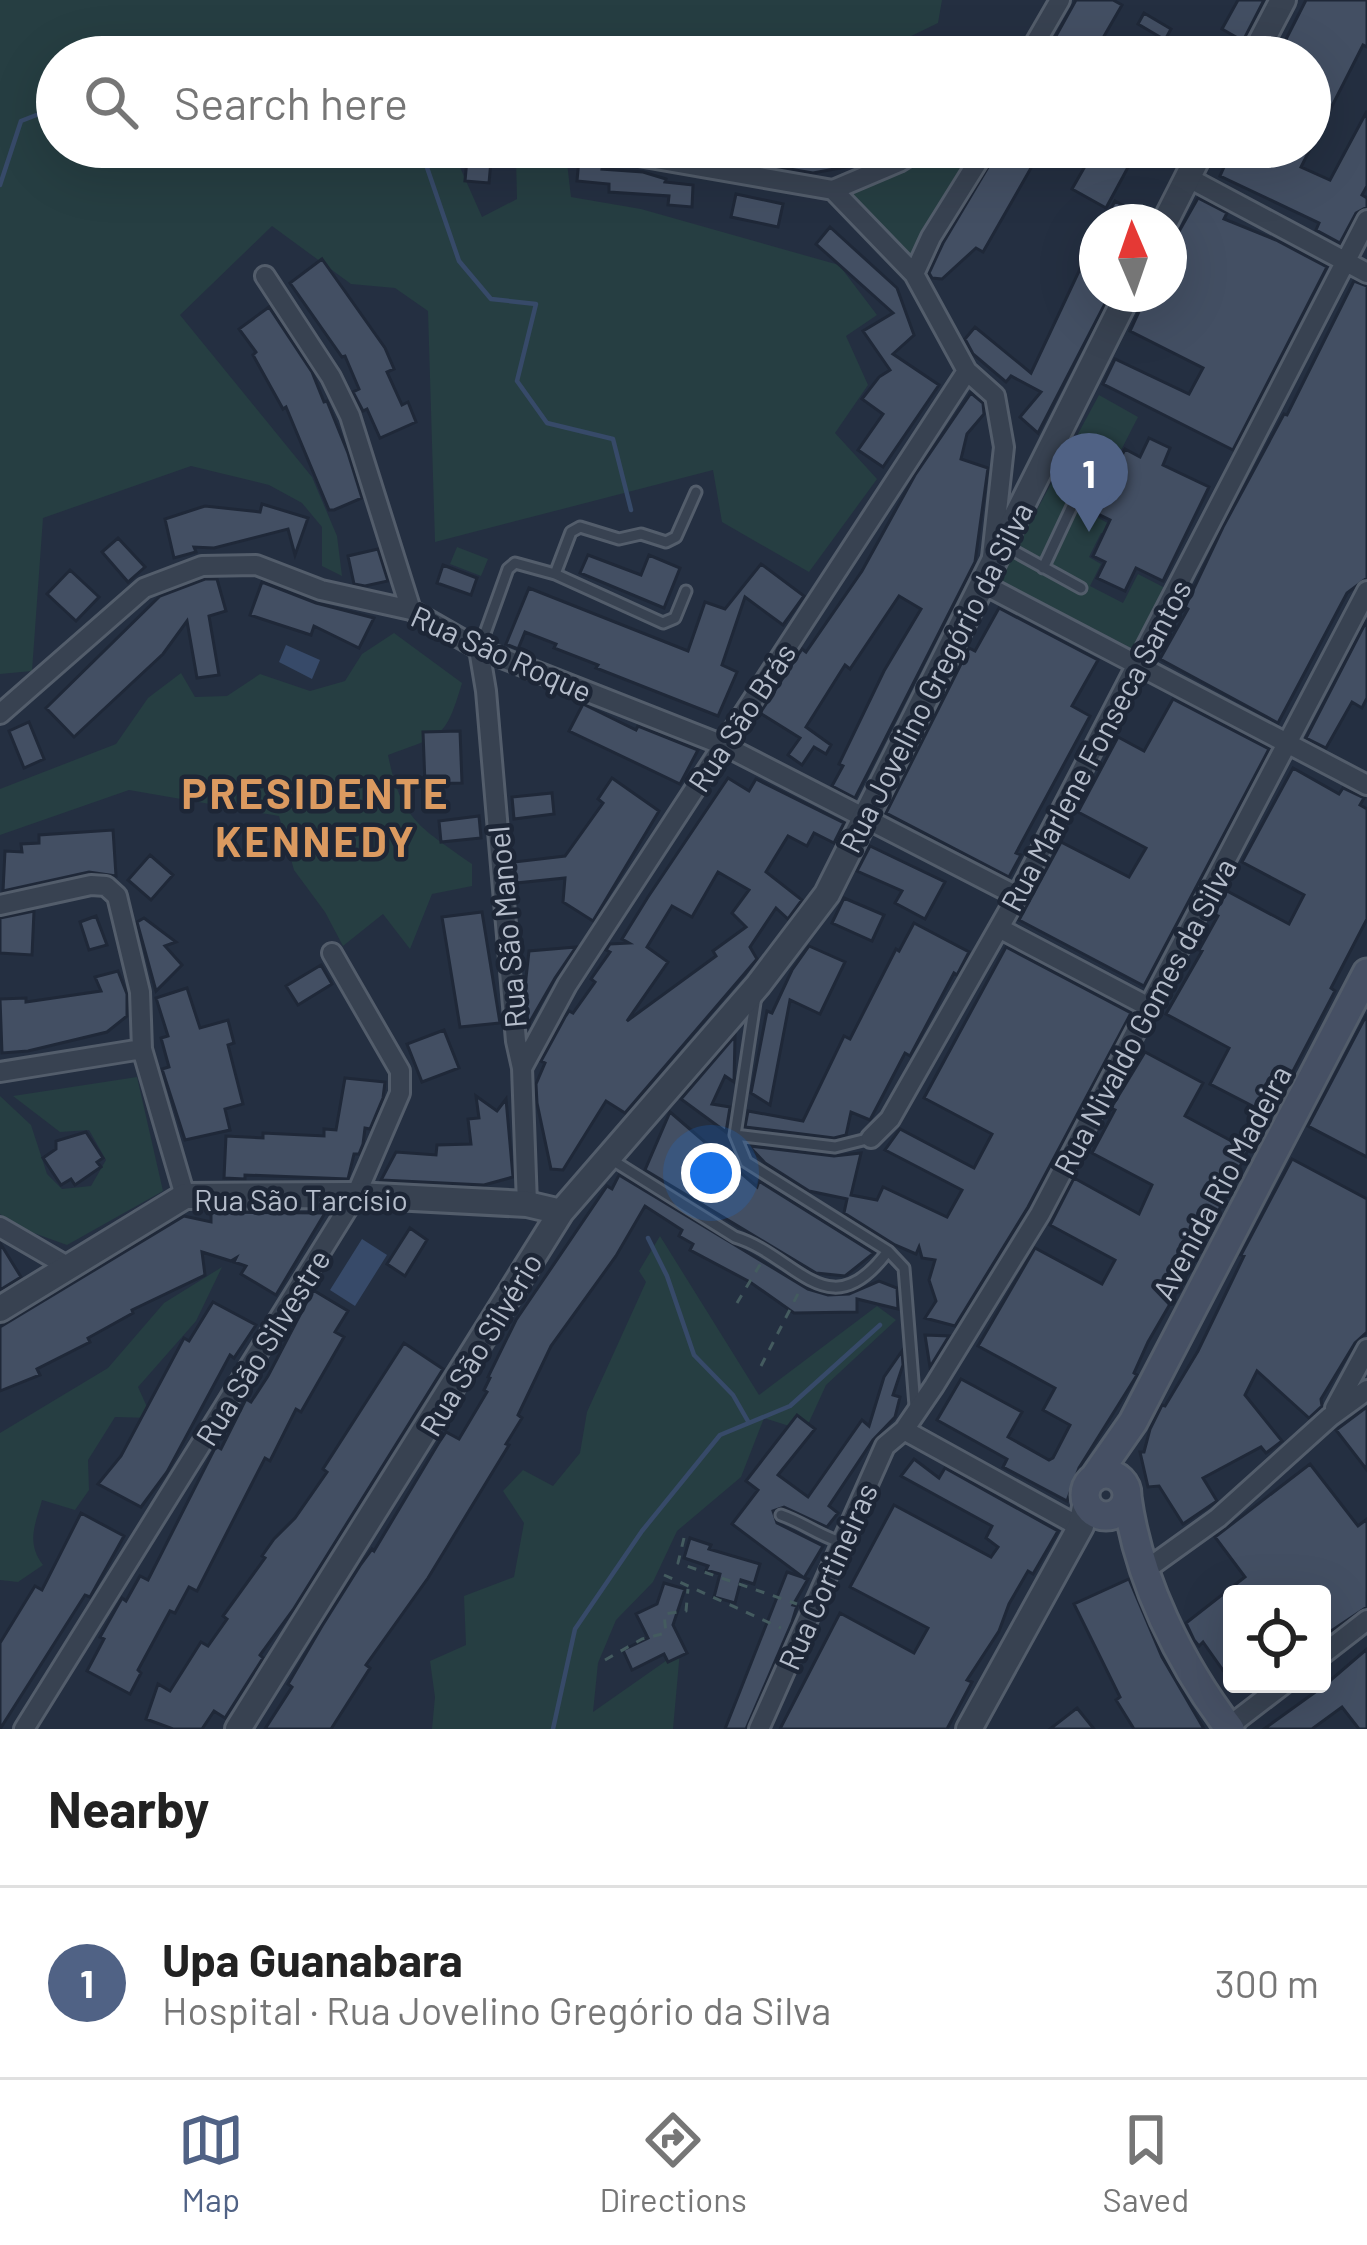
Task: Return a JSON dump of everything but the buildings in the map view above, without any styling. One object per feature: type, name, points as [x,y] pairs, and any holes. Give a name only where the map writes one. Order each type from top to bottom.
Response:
[{"type":"main road","name":"Avenida Rio Madeira","points":[[1100,1506],[1133,1422],[1367,973]]},
{"type":"main road","points":[[1100,1506],[1119,1524],[1144,1562],[1181,1655],[1229,1728]]},
{"type":"street","points":[[1039,36],[1060,0]]},
{"type":"street","points":[[1264,36],[1283,0]]},
{"type":"street","points":[[707,168],[833,190],[887,168]]},
{"type":"street","points":[[914,274],[974,168]]},
{"type":"street","points":[[1174,204],[1192,168]]},
{"type":"street","points":[[1187,177],[1367,272]]},
{"type":"street","points":[[833,190],[914,274],[967,371],[995,397],[1004,447],[991,563],[1139,663],[1367,784]]},
{"type":"street","name":"Rua Marlene Fonseca Santos","points":[[871,1138],[890,1119],[999,928],[1367,220]]},
{"type":"street","points":[[265,276],[332,377],[350,416],[411,610]]},
{"type":"street","name":"Rua Jovelino Gregório da Silva","points":[[758,985],[806,927],[867,819],[1119,312]]},
{"type":"street","name":"Rua São Brás","points":[[522,1068],[567,985],[967,371]]},
{"type":"street","name":"Rua São Roque","points":[[0,714],[144,588],[202,566],[256,565],[321,590],[411,610],[479,650],[723,745],[1016,896]]},
{"type":"street","name":"Rua Nivaldo Gomes da Silva","points":[[904,1430],[1040,1214],[1367,591]]},
{"type":"street","name":"Rua São Manoel","points":[[479,650],[522,1068],[527,1204]]},
{"type":"street","points":[[0,904],[91,885],[106,886],[117,896],[140,992],[142,1049],[185,1196]]},
{"type":"street","points":[[999,928],[1149,1007]]},
{"type":"street","name":"Rua São Silvestre","points":[[24,1729],[356,1195],[400,1094],[400,1071],[332,952]]},
{"type":"street","name":"Rua São Silvério","points":[[238,1729],[561,1212],[758,985]]},
{"type":"street","points":[[0,1072],[142,1049]]},
{"type":"street","name":"Rua São Tarcísio","points":[[0,1309],[185,1196],[356,1195],[527,1204],[561,1212]]},
{"type":"street","points":[[0,1227],[67,1266]]},
{"type":"street","points":[[1330,1417],[1367,1349]]},
{"type":"street","points":[[1144,1562],[1218,1518],[1330,1417],[1367,1390]]},
{"type":"street","points":[[904,1430],[1100,1506],[976,1726]]},
{"type":"street","name":"Rua Cortineiras","points":[[759,1729],[885,1446],[904,1430]]},
{"type":"street","points":[[1331,1647],[1367,1620]]},
{"type":"street","points":[[1229,1728],[1273,1693]]},
{"type":"lane","points":[[1043,568],[1097,453]]},
{"type":"lane","points":[[555,574],[572,532],[580,527],[619,539],[640,534],[666,542],[676,537],[696,492]]},
{"type":"lane","points":[[479,650],[508,569],[515,563],[555,574],[663,622],[675,618],[686,591]]},
{"type":"lane","points":[[991,563],[1043,568],[1081,588]]},
{"type":"lane","points":[[758,985],[735,1136],[746,1162],[889,1251],[904,1268],[915,1411]]},
{"type":"lane","name":"Rua Marlene Fonseca Santos","points":[[735,1136],[835,1148],[871,1138]]},
{"type":"lane","points":[[608,1157],[735,1237],[754,1243],[805,1280],[841,1288],[875,1269],[889,1251]]},
{"type":"lane","points":[[781,1514],[801,1522],[810,1533],[840,1542]]},
{"type":"path","points":[[737,1303],[758,1264],[773,1256]]},
{"type":"path","points":[[760,1366],[805,1280]]},
{"type":"path","points":[[684,1538],[677,1563],[810,1610]]},
{"type":"path","points":[[664,1574],[800,1636]]},
{"type":"path","points":[[605,1660],[642,1639],[666,1633],[664,1613],[686,1611],[688,1587]]},
{"type":"green space","points":[[0,0],[942,0],[938,23],[911,36],[36,36],[36,168],[460,168],[482,217],[517,199],[516,168],[568,168],[571,197],[641,209],[839,265],[877,315],[846,336],[868,385],[835,433],[877,479],[809,572],[722,522],[713,470],[435,542],[428,311],[395,288],[351,284],[272,226],[180,315],[312,477],[337,536],[342,576],[322,566],[322,527],[302,503],[269,485],[191,466],[43,518],[32,671],[0,674]]},
{"type":"green space","points":[[901,168],[962,168],[907,267],[842,200]]},
{"type":"green space","points":[[1099,395],[1138,417],[1089,513],[1119,529],[1117,534],[1101,533],[1089,557],[1101,564],[1090,586],[1123,603],[1138,574],[1165,588],[1133,649],[999,580]]},
{"type":"green space","points":[[457,547],[488,559],[481,576],[450,564]]},
{"type":"green space","points":[[394,633],[462,683],[439,733],[388,755],[399,794],[415,820],[472,864],[472,886],[432,894],[410,949],[383,914],[343,946],[294,870],[279,816],[129,790],[0,835],[0,789],[116,744],[148,698],[181,673],[195,697],[227,696],[260,674],[310,691],[345,681],[362,654]]},
{"type":"green space","points":[[137,1077],[163,1191],[67,1245],[17,1227],[0,1214],[0,1096],[31,1125],[47,1174],[62,1189],[91,1186],[106,1160],[89,1130],[60,1132],[13,1096]]},
{"type":"green space","points":[[660,1236],[759,1395],[877,1306],[896,1320],[826,1385],[805,1431],[764,1418],[741,1477],[677,1531],[653,1582],[616,1620],[598,1663],[593,1712],[680,1651],[673,1729],[432,1729],[435,1697],[430,1661],[466,1645],[464,1596],[514,1577],[524,1523],[503,1491],[523,1470],[553,1486],[580,1453],[587,1412],[646,1282],[639,1271]]},
{"type":"green space","points":[[222,1267],[196,1321],[138,1387],[152,1418],[115,1417],[88,1460],[89,1490],[75,1510],[42,1500],[33,1541],[43,1565],[18,1582],[0,1580],[0,1433],[108,1368],[164,1303]]},
{"type":"water","points":[[286,645],[320,660],[312,679],[279,662]]},
{"type":"water","points":[[362,1239],[387,1255],[355,1306],[330,1290]]},
{"type":"waterway","points":[[0,185],[21,121],[36,115]]},
{"type":"waterway","points":[[427,168],[459,261],[491,299],[536,304],[517,381],[547,423],[613,439],[631,510]]},
{"type":"waterway","points":[[648,1238],[667,1276],[694,1355],[733,1395],[749,1423]]},
{"type":"waterway","points":[[553,1729],[575,1629],[642,1531],[720,1435],[790,1406],[880,1325]]},
{"type":"place","name":"Upa Guanabara","points":[[1089,532]]},
{"type":"district","name":"PRESIDENTE KENNEDY","points":[[316,816]]}]
